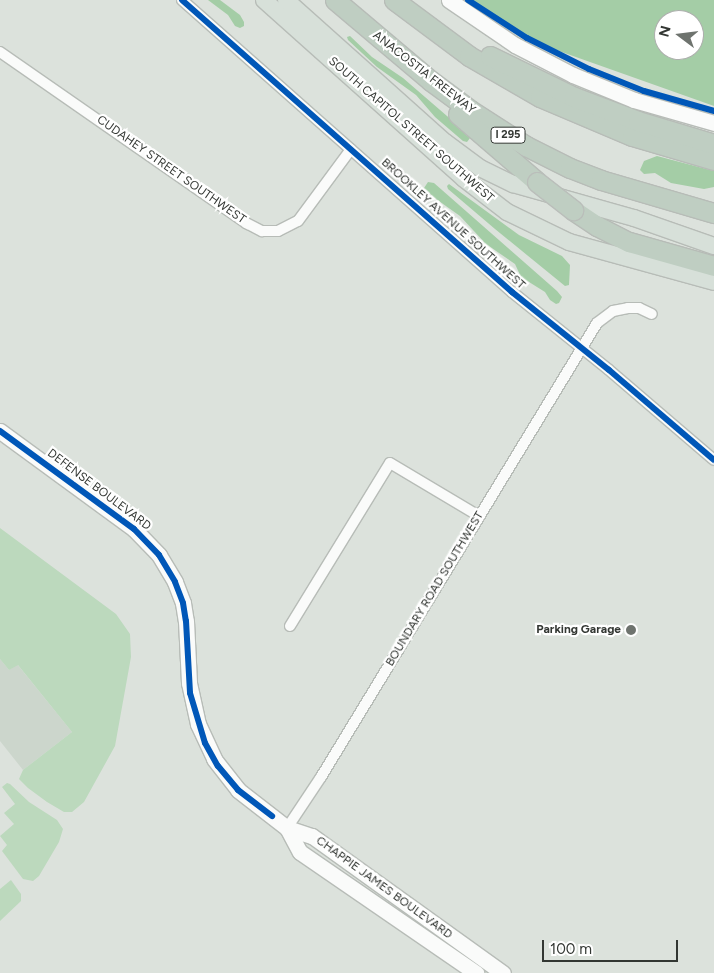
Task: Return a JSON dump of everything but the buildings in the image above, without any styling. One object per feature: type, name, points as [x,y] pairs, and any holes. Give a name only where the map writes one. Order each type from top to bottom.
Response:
[{"type":"highway","points":[[324,0],[537,182],[573,210],[603,229],[629,242],[714,266]]},
{"type":"highway","name":"ANACOSTIA FREEWAY","points":[[334,0],[431,81],[470,110],[526,146],[570,168],[601,180],[714,213]]},
{"type":"highway","points":[[394,0],[469,56],[540,98],[632,136],[714,160]]},
{"type":"highway","points":[[407,0],[469,43],[558,91],[621,116],[714,144]]},
{"type":"main road","name":"SOUTH CAPITOL STREET SOUTHWEST","points":[[264,0],[464,179],[507,212],[569,242],[714,282]]},
{"type":"main road","points":[[286,0],[445,142],[480,168],[519,186],[634,218],[714,246]]},
{"type":"street","name":"BROOKLEY AVENUE SOUTHWEST","points":[[182,0],[512,292],[582,348],[714,460]]},
{"type":"street","points":[[449,0],[515,45],[572,75],[634,100],[714,123]]},
{"type":"street","name":"CUDAHEY STREET SOUTHWEST","points":[[0,52],[246,223],[262,231],[278,231],[298,221],[351,149]]},
{"type":"street","name":"BOUNDARY ROAD SOUTHWEST","points":[[287,828],[321,777],[597,323],[614,312],[639,308],[652,314]]},
{"type":"street","name":"DEFENSE BOULEVARD","points":[[0,431],[134,529],[159,555],[175,582],[183,603],[186,621],[190,693],[206,743],[218,766],[238,790],[287,828]]},
{"type":"street","points":[[290,626],[390,462],[478,516]]},
{"type":"street","name":"CHAPPIE JAMES BOULEVARD","points":[[287,828],[300,852],[476,973]]},
{"type":"street","name":"CHAPPIE JAMES BOULEVARD","points":[[287,828],[312,836],[503,973]]},
{"type":"shaded area","points":[[0,659],[9,670],[17,664],[72,732],[23,770],[0,741]]},
{"type":"green space","points":[[208,0],[220,0],[240,15],[244,26],[240,28],[235,26],[228,15]]},
{"type":"green space","points":[[469,0],[714,0],[714,106],[533,40]]},
{"type":"green space","points":[[350,36],[372,57],[403,78],[469,135],[470,138],[467,142],[463,141],[435,117],[416,95],[377,67],[348,40],[347,37]]},
{"type":"green space","points":[[657,156],[714,171],[714,187],[704,189],[671,183],[655,173],[644,174],[640,170],[644,161]]},
{"type":"green space","points":[[428,182],[434,183],[557,291],[562,297],[559,303],[556,304],[550,300],[545,292],[521,277],[515,264],[486,244],[460,216],[424,188]]},
{"type":"green space","points":[[449,184],[519,235],[562,256],[570,265],[569,285],[565,286],[495,229],[448,189],[447,186]]},
{"type":"green space","points":[[0,528],[116,614],[130,634],[131,657],[115,746],[84,802],[72,812],[64,812],[47,802],[19,779],[23,770],[72,732],[18,665],[9,670],[0,659]]},
{"type":"green space","points":[[7,783],[29,802],[57,820],[63,829],[59,842],[39,876],[33,881],[23,879],[2,851],[7,845],[0,836],[14,824],[4,813],[15,804],[2,787]]},
{"type":"green space","points":[[11,880],[21,894],[21,901],[0,921],[0,889]]},
{"type":"cycle path","points":[[182,0],[512,292],[609,370],[714,460]]},
{"type":"cycle path","points":[[468,0],[527,38],[589,69],[644,91],[714,111]]},
{"type":"cycle path","points":[[0,431],[134,529],[159,555],[175,582],[183,603],[186,621],[190,693],[205,743],[218,766],[238,790],[272,816]]},
{"type":"place","name":"Parking Garage","points":[[631,630]]}]
